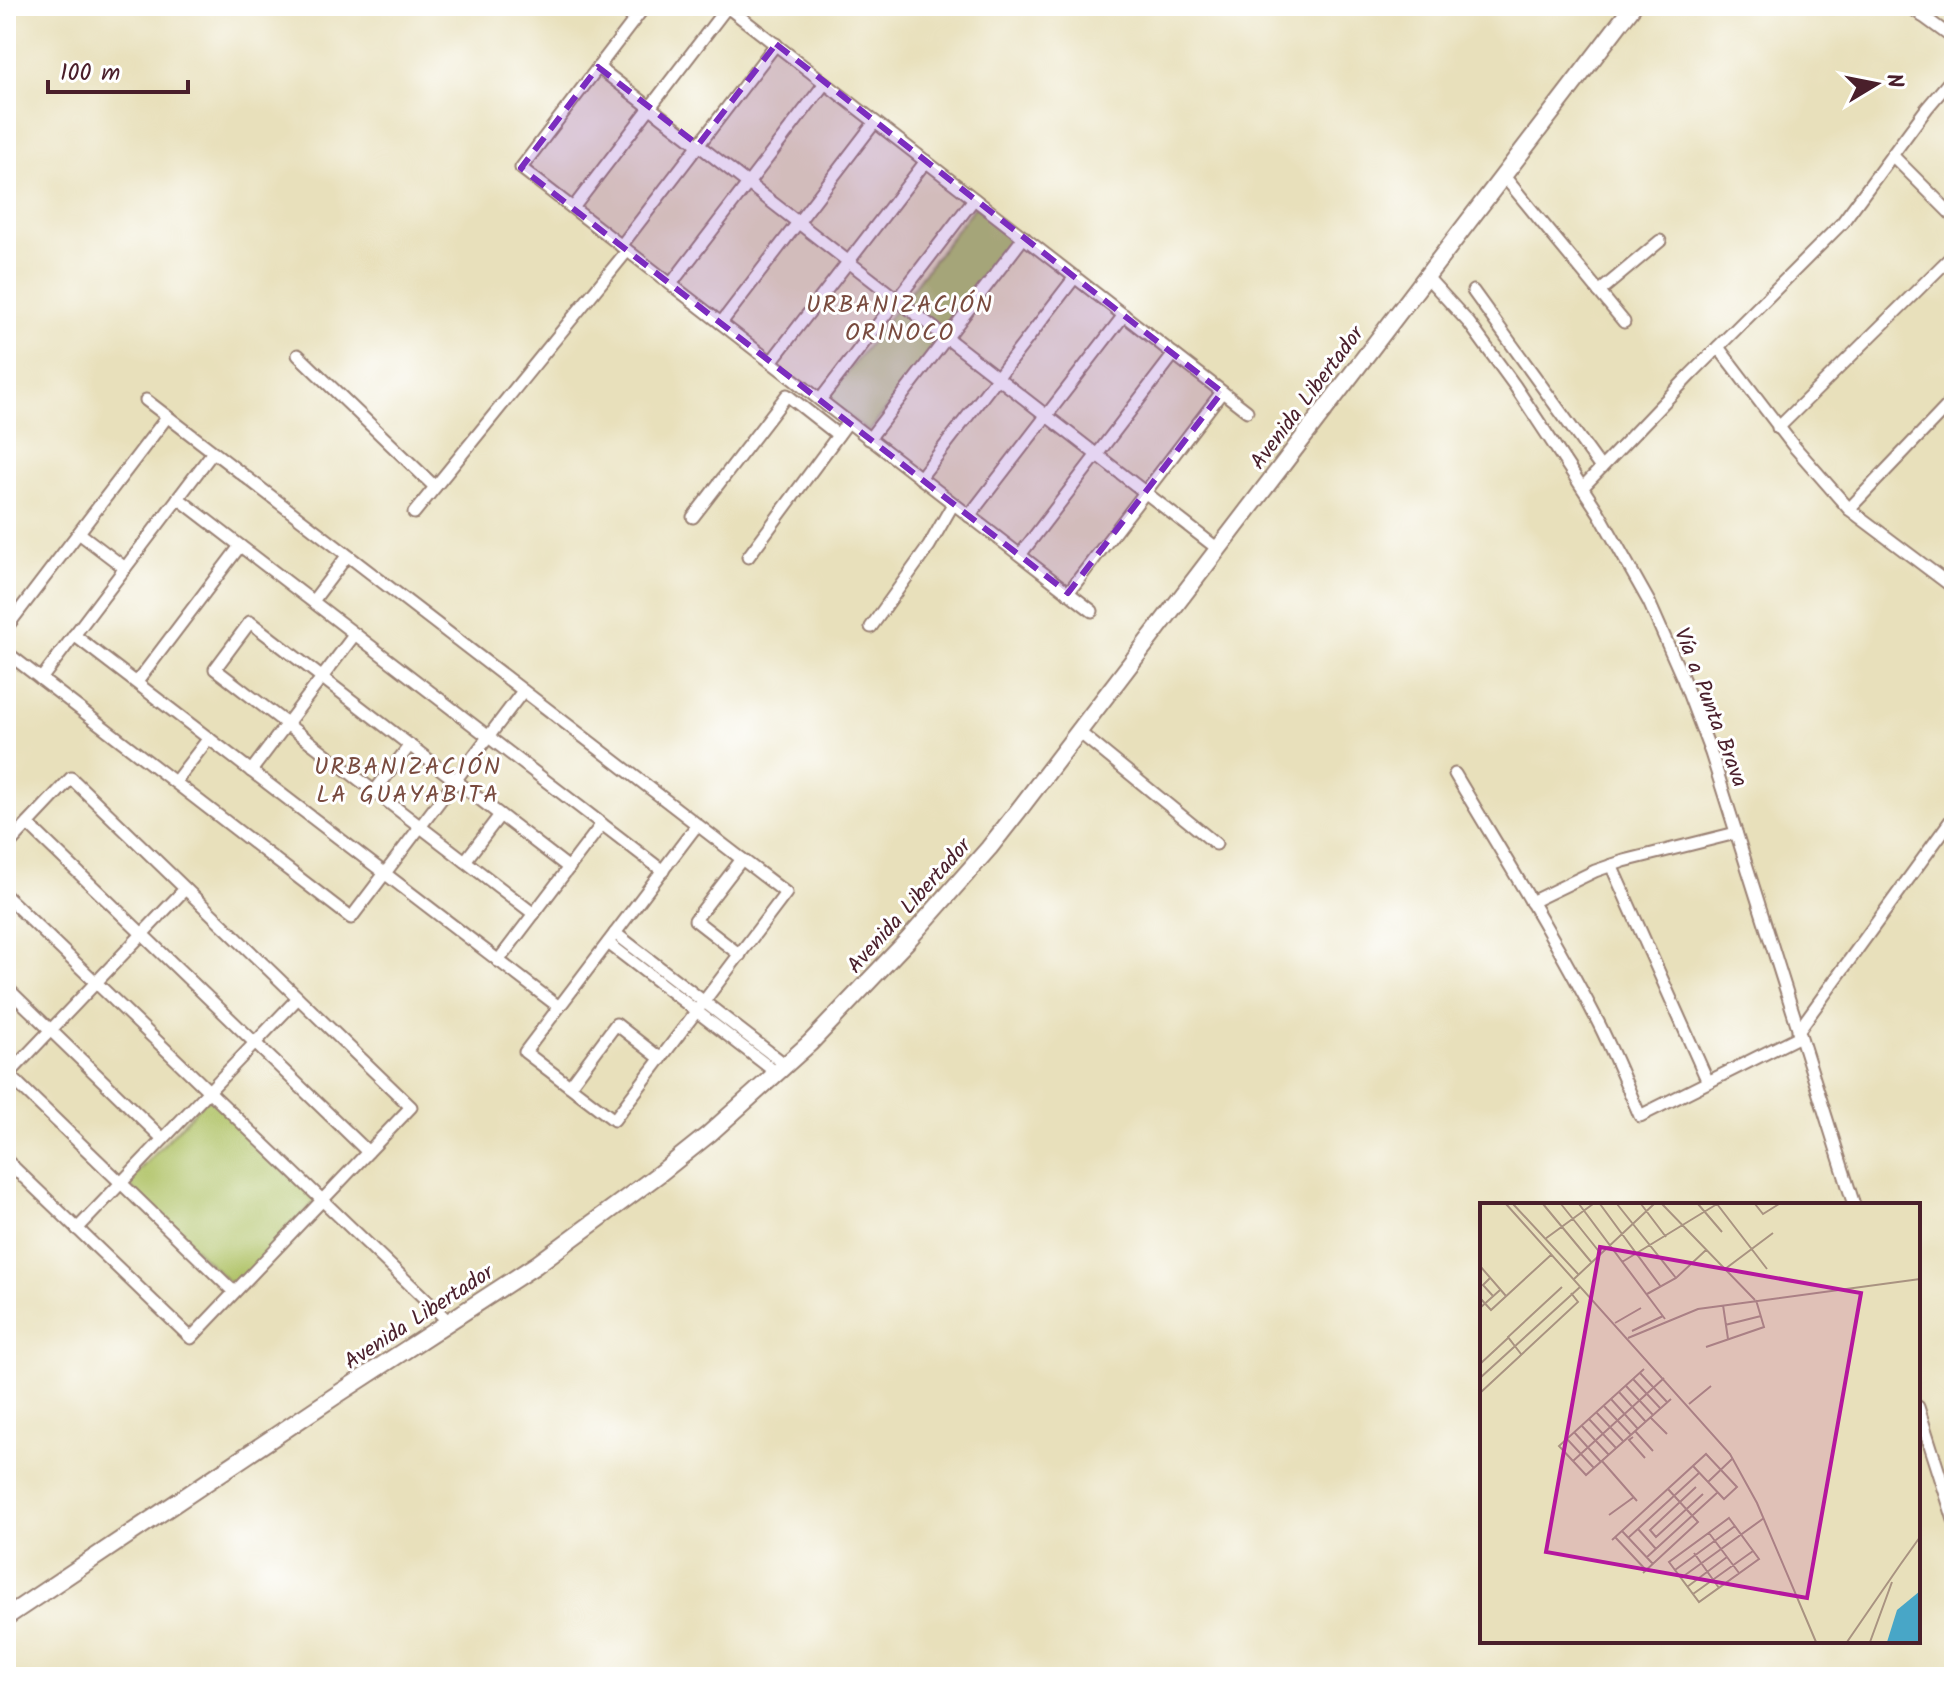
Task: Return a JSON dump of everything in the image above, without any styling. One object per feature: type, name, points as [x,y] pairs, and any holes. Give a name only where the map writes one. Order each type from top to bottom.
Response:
[{"type":"highway","name":"Avenida Libertador","points":[[6,1617],[536,1265],[709,1134],[828,1026],[989,848],[1633,6]]},
{"type":"street","points":[[645,6],[521,168],[1092,611]]},
{"type":"street","points":[[573,208],[727,6],[1247,411]]},
{"type":"street","points":[[1909,6],[1926,11],[1954,39]]},
{"type":"street","points":[[414,513],[624,248],[776,44]]},
{"type":"street","points":[[598,67],[1218,549]]},
{"type":"street","points":[[1583,487],[1842,223],[1954,76]]},
{"type":"street","points":[[671,284],[825,83]]},
{"type":"street","points":[[721,323],[875,122]]},
{"type":"street","points":[[1892,155],[1954,217]]},
{"type":"street","points":[[771,362],[926,161]]},
{"type":"street","points":[[1503,175],[1624,322]]},
{"type":"street","points":[[820,400],[974,199]]},
{"type":"street","points":[[869,439],[1024,237]]},
{"type":"street","points":[[1599,292],[1660,241]]},
{"type":"street","points":[[1778,428],[1954,254]]},
{"type":"street","name":"Vía a Punta Brava","points":[[1426,276],[1469,323],[1583,487],[1631,566],[1666,639],[1711,753],[1853,1203]]},
{"type":"street","points":[[920,478],[1075,277]]},
{"type":"street","points":[[1473,291],[1601,468]]},
{"type":"street","points":[[969,516],[1124,315]]},
{"type":"street","points":[[1718,347],[1778,428],[1849,509],[1954,588]]},
{"type":"street","points":[[1020,555],[1174,354]]},
{"type":"street","points":[[298,355],[435,487]]},
{"type":"street","points":[[1068,593],[1222,392]]},
{"type":"street","points":[[693,517],[787,395],[838,435]]},
{"type":"street","points":[[1849,509],[1954,399]]},
{"type":"street","points":[[146,400],[786,893],[614,1120],[525,1052],[697,825]]},
{"type":"street","points":[[6,628],[167,417]]},
{"type":"street","points":[[748,557],[848,422]]},
{"type":"street","points":[[41,679],[213,452]]},
{"type":"street","points":[[178,498],[663,871]]},
{"type":"street","points":[[871,627],[929,546],[953,504]]},
{"type":"street","points":[[79,533],[125,568]]},
{"type":"street","points":[[137,682],[240,546]]},
{"type":"street","points":[[313,601],[347,556]]},
{"type":"street","points":[[534,914],[215,669],[250,622],[569,868]]},
{"type":"street","points":[[251,771],[355,634]]},
{"type":"street","points":[[74,635],[559,1007]]},
{"type":"street","points":[[6,652],[351,918],[523,691]]},
{"type":"street","points":[[1079,732],[1216,844]]},
{"type":"street","points":[[175,782],[209,738]]},
{"type":"street","points":[[374,792],[410,745]]},
{"type":"street","points":[[1455,774],[1599,1024],[1640,1116],[1799,1033],[1954,816]]},
{"type":"street","points":[[6,847],[71,778],[411,1107],[191,1338],[6,1160]]},
{"type":"street","points":[[465,861],[500,815]]},
{"type":"street","points":[[28,824],[368,1152]]},
{"type":"street","points":[[498,961],[602,824]]},
{"type":"street","points":[[1531,902],[1611,865],[1736,833]]},
{"type":"street","points":[[740,955],[695,920],[742,859]]},
{"type":"street","points":[[1611,865],[1708,1082]]},
{"type":"street","points":[[185,889],[7,1074],[234,1292]]},
{"type":"street","points":[[6,896],[449,1322]]},
{"type":"street","points":[[611,938],[782,1070]]},
{"type":"street","points":[[6,987],[163,1139]]},
{"type":"street","points":[[77,1229],[298,998]]},
{"type":"street","points":[[570,1086],[616,1024],[661,1059]]},
{"type":"street","points":[[1920,1413],[1954,1520]]},
{"type":"highlighted area","points":[[776,44],[1222,392],[1068,593],[521,168],[598,67],[698,145]]},
{"type":"green space","points":[[975,206],[1017,238],[946,331],[904,299]]},
{"type":"green space","points":[[898,306],[940,339],[869,432],[827,399]]},
{"type":"green space","points":[[208,1097],[316,1201],[234,1287],[127,1183]]},
{"type":"district","name":"URBANIZACIÓN ORINOCO","points":[[900,318]]},
{"type":"district","name":"URBANIZACIÓN LA GUAYABITA","points":[[408,780]]}]
